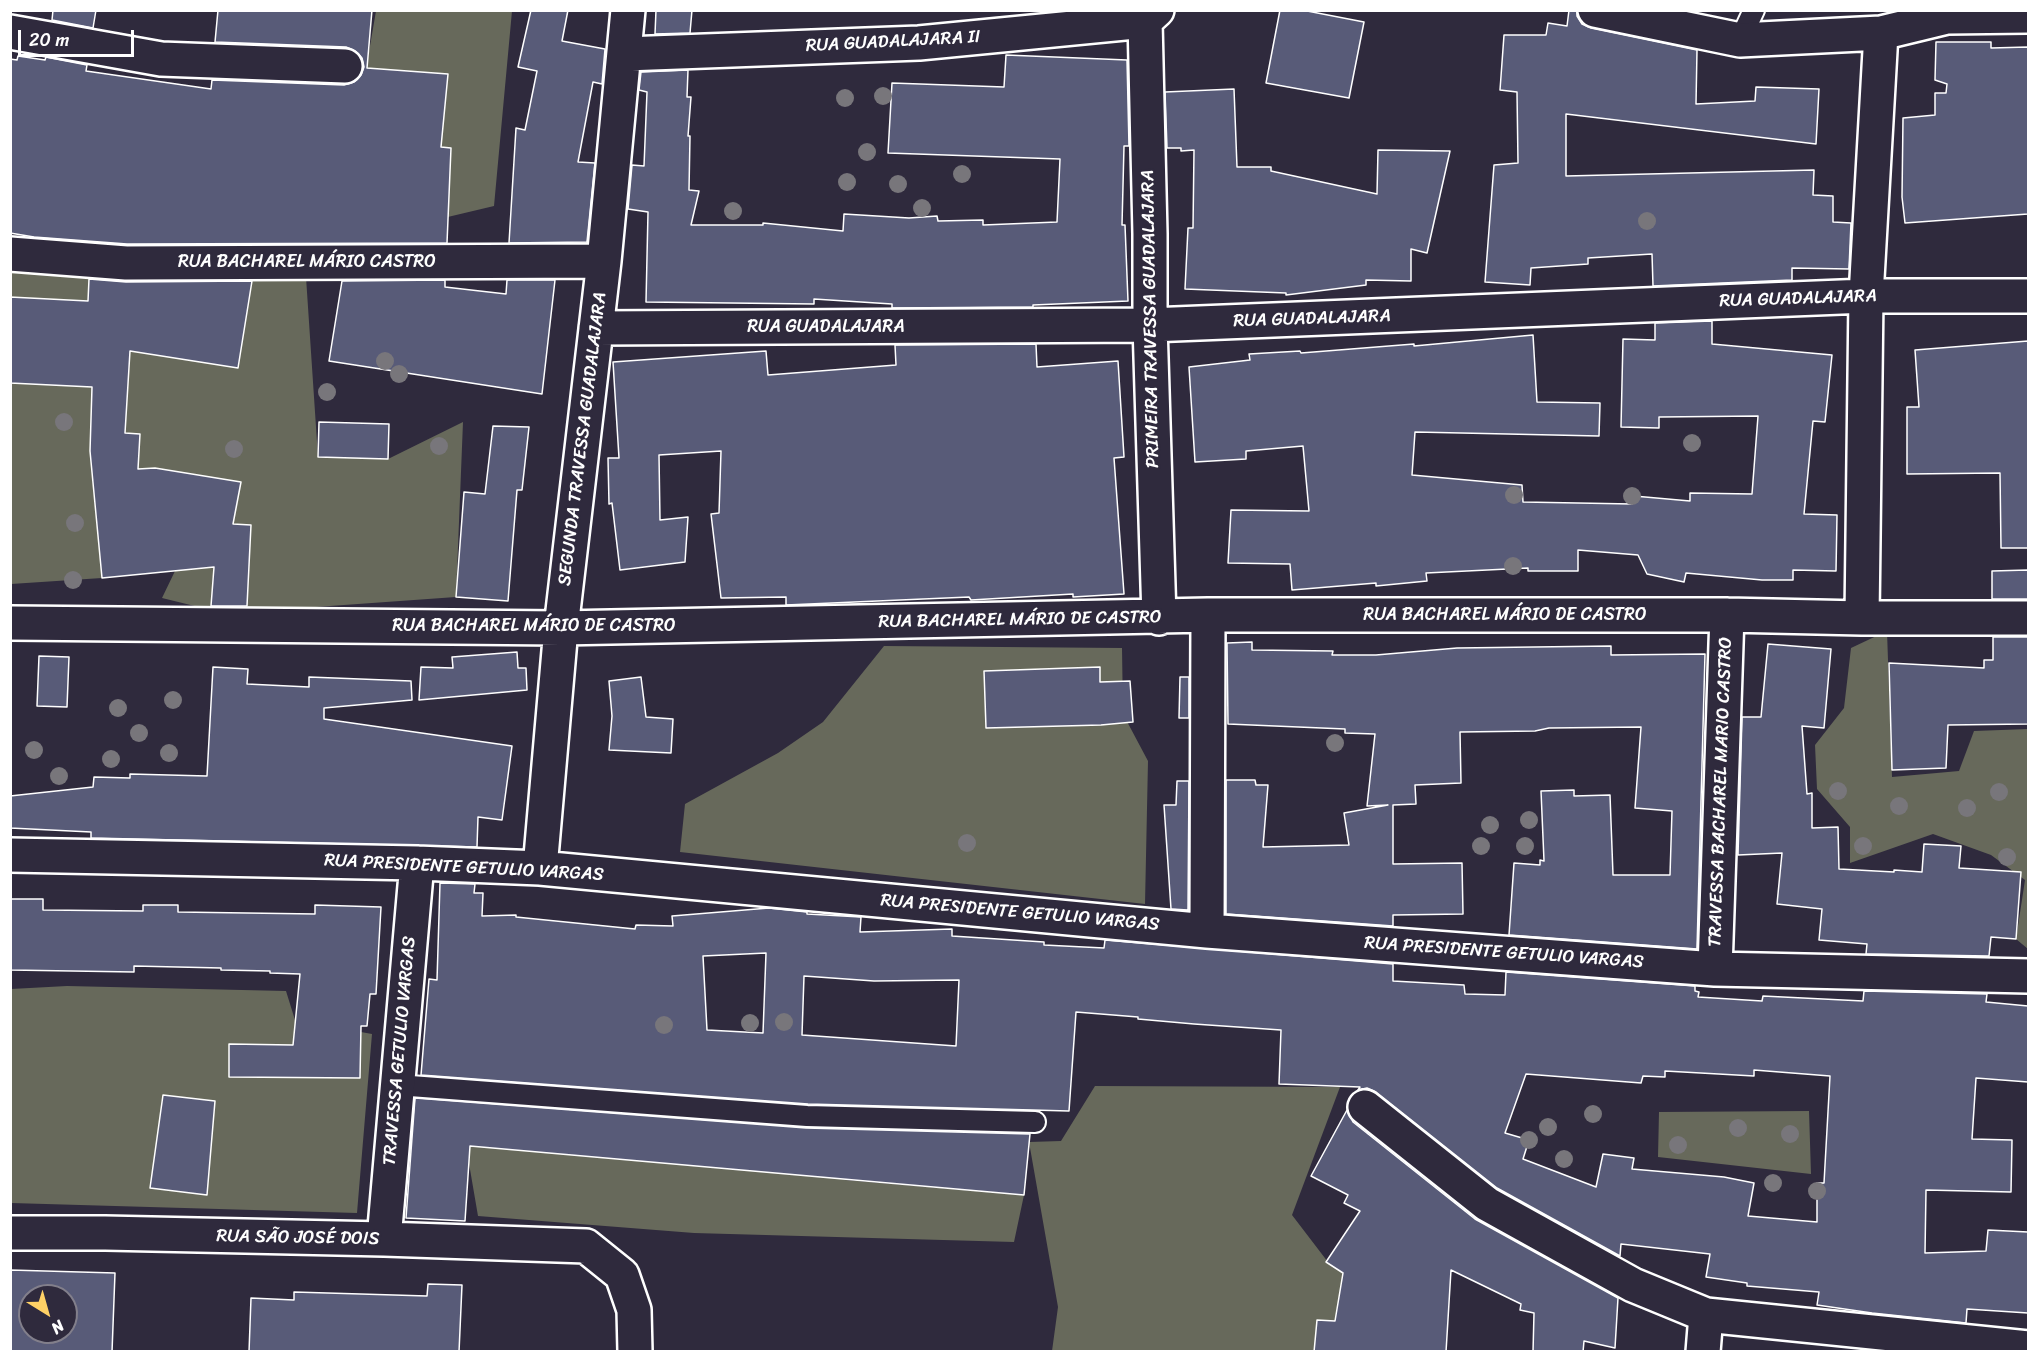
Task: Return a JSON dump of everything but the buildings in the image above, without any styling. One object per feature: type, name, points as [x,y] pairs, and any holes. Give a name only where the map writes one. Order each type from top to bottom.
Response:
[{"type":"street","name":"SEGUNDA TRAVESSA GUADALAJARA","points":[[540,868],[561,628],[604,261],[628,10]]},
{"type":"street","points":[[1605,12],[1740,40],[1881,33],[1947,14],[2028,16]]},
{"type":"street","name":"RUA GUADALAJARA II","points":[[625,54],[919,43],[1151,16]]},
{"type":"street","name":"PRIMEIRA TRAVESSA GUADALAJARA","points":[[1151,16],[1150,326],[1159,618]]},
{"type":"street","points":[[10,32],[161,59],[345,66]]},
{"type":"street","points":[[1862,618],[1866,296],[1881,33]]},
{"type":"street","name":"RUA BACHAREL MÁRIO CASTRO","points":[[10,254],[126,263],[604,261]]},
{"type":"street","name":"RUA GUADALAJARA","points":[[596,328],[1150,326],[1866,296],[2028,296]]},
{"type":"street","points":[[1207,931],[1208,615]]},
{"type":"street","name":"RUA BACHAREL MÁRIO DE CASTRO","points":[[10,622],[561,628],[1159,618],[1208,615],[1727,615],[2028,618]]},
{"type":"street","name":"TRAVESSA BACHAREL MARIO CASTRO","points":[[1714,969],[1727,615]]},
{"type":"street","name":"RUA PRESIDENTE GETULIO VARGAS","points":[[10,855],[417,863],[540,868],[1207,931],[1714,969],[2028,976]]},
{"type":"street","name":"TRAVESSA GETULIO VARGAS","points":[[384,1239],[417,863]]},
{"type":"street","points":[[1365,1107],[1487,1204],[1633,1285],[1706,1315],[2028,1348]]},
{"type":"street","name":"RUA SÃO JOSÉ DOIS","points":[[10,1233],[384,1239],[586,1246],[622,1275],[634,1310],[635,1352]]},
{"type":"street","points":[[1703,1352],[1706,1315]]},
{"type":"lane","points":[[1740,40],[1754,10]]},
{"type":"lane","points":[[397,1085],[807,1116],[1035,1122]]},
{"type":"green space","points":[[376,11],[512,11],[494,206],[351,240],[366,69]]},
{"type":"green space","points":[[11,265],[306,277],[318,457],[388,459],[463,422],[456,597],[246,612],[251,525],[216,523],[211,610],[162,598],[175,571],[174,471],[92,474],[102,578],[11,584]]},
{"type":"green space","points":[[1887,631],[1892,777],[1959,771],[1974,731],[2028,729],[2028,949],[2016,939],[2025,880],[1991,855],[1933,834],[1850,863],[1850,827],[1817,789],[1815,745],[1844,708],[1851,648]]},
{"type":"green space","points":[[884,646],[1122,648],[1123,714],[1148,761],[1145,904],[680,852],[685,804],[778,753],[823,722]]},
{"type":"green space","points":[[67,986],[286,991],[295,1020],[372,1034],[357,1213],[11,1203],[11,989]]},
{"type":"green space","points":[[1095,1086],[1340,1087],[1292,1215],[1331,1266],[1372,1272],[1381,1351],[1052,1351],[1058,1307],[1029,1142],[1061,1141]]},
{"type":"green space","points":[[1809,1111],[1811,1174],[1658,1157],[1659,1112]]},
{"type":"green space","points":[[835,1137],[845,1180],[1024,1195],[1014,1242],[694,1233],[478,1216],[466,1146]]}]
